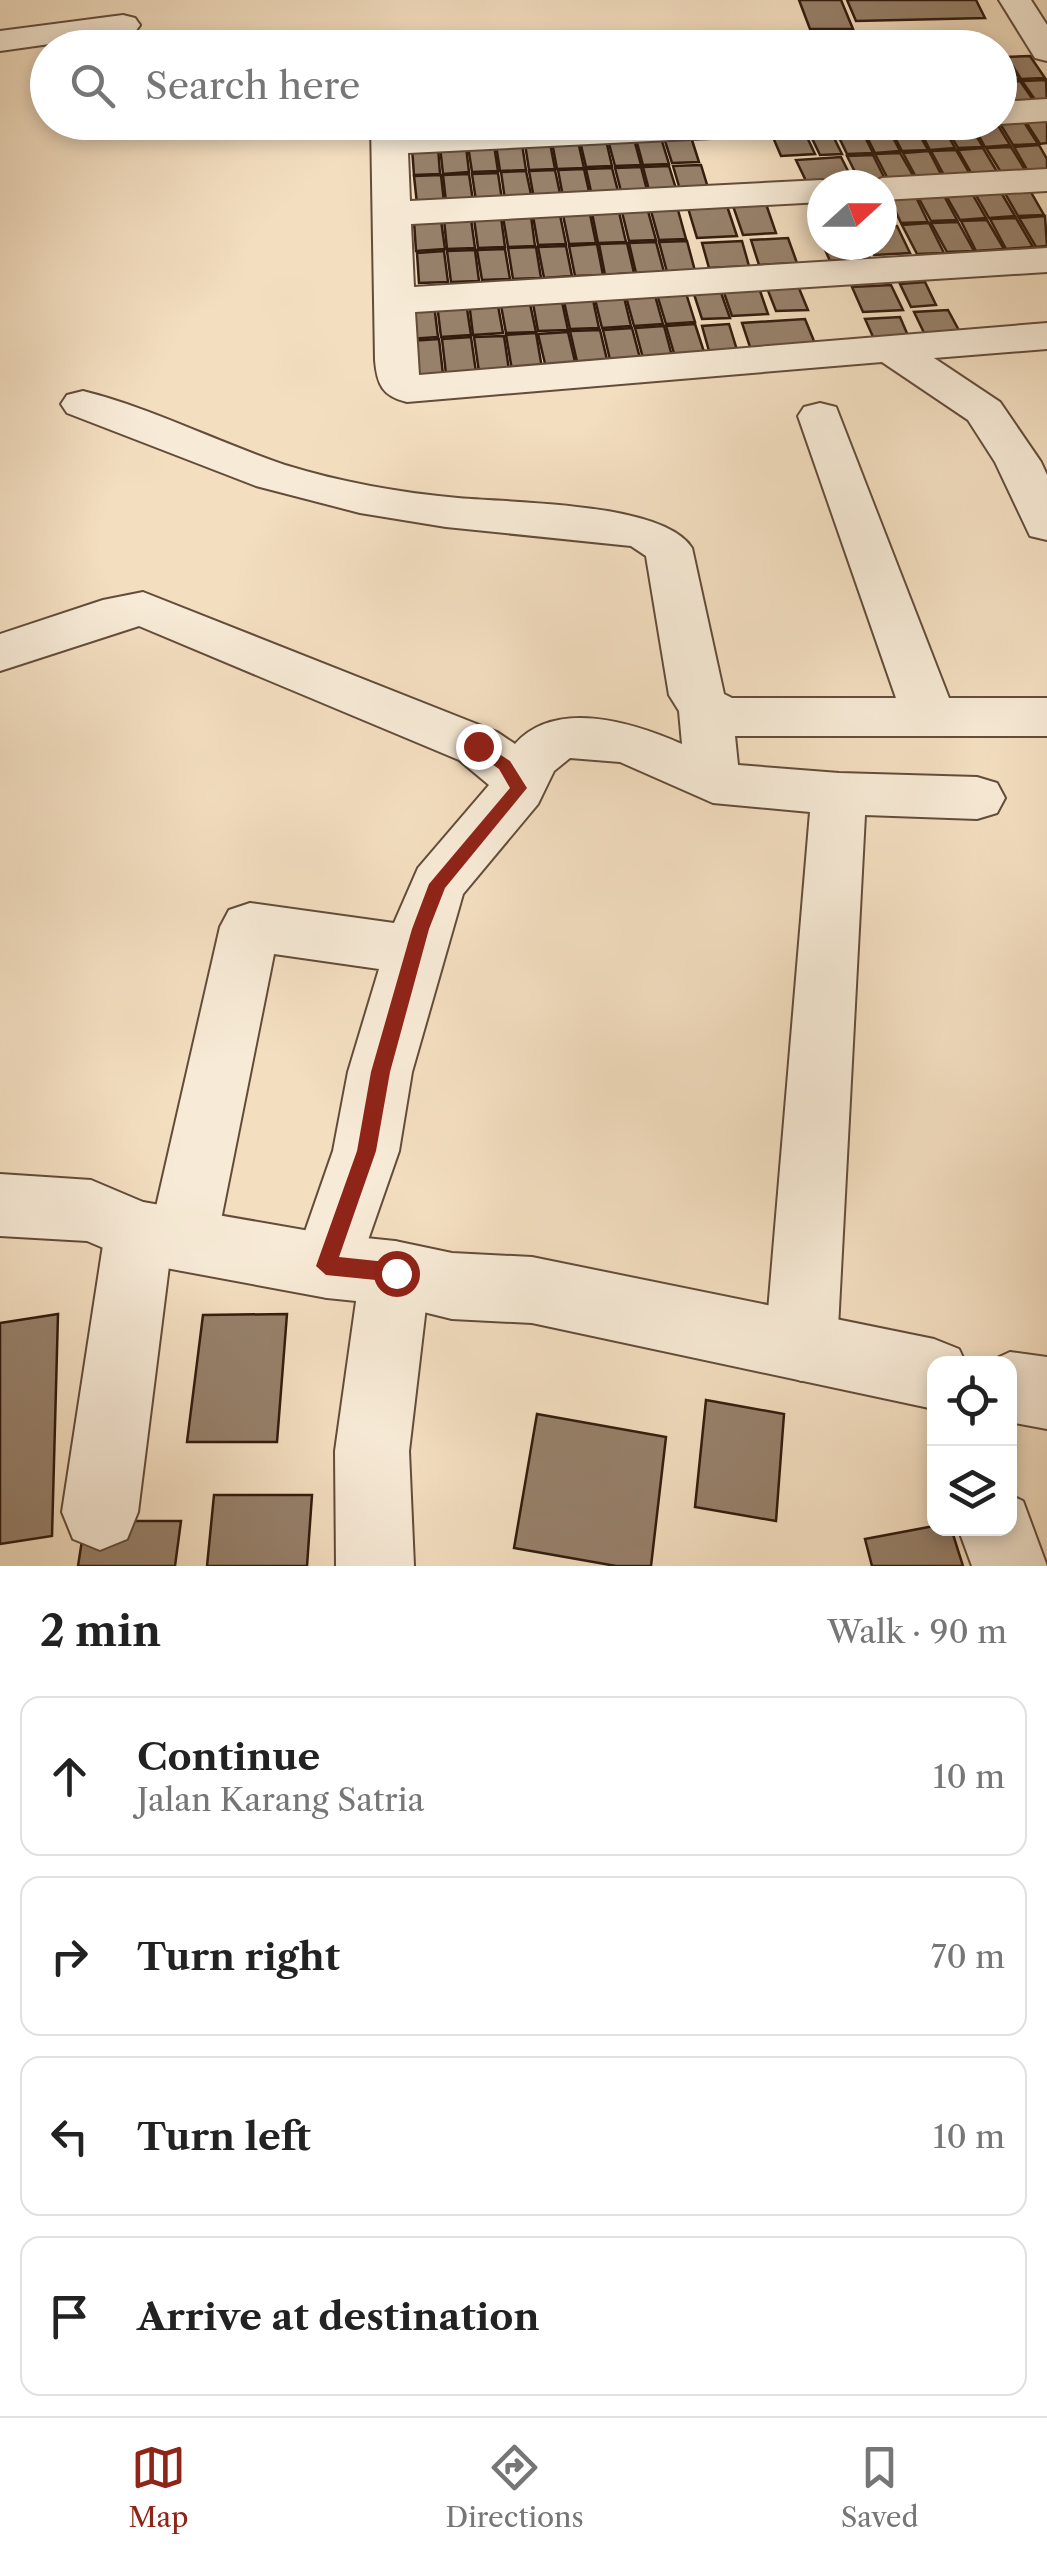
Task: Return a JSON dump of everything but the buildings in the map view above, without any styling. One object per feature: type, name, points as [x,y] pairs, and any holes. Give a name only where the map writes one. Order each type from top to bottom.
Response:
[{"type":"street","points":[[1015,0],[1035,49]]},
{"type":"street","points":[[80,30],[123,24]]},
{"type":"street","points":[[0,41],[30,37]]},
{"type":"street","points":[[1017,112],[1047,110]]},
{"type":"street","points":[[390,140],[398,380],[407,388],[419,390],[826,283],[1047,336]]},
{"type":"street","points":[[711,140],[730,196],[826,283],[984,411],[1033,461],[1047,525]]},
{"type":"street","points":[[897,187],[1047,180]]},
{"type":"street","points":[[392,213],[730,196]]},
{"type":"street","points":[[825,260],[826,283]]},
{"type":"street","points":[[394,301],[826,283],[1047,260]]},
{"type":"street","points":[[83,404],[272,476],[360,498],[446,512],[614,527],[648,535],[668,548],[695,695],[705,707],[724,718],[1047,718]]},
{"type":"street","points":[[820,416],[930,719]]},
{"type":"street","points":[[0,653],[122,612],[143,609],[478,746],[504,765],[517,786]]},
{"type":"street","points":[[705,707],[713,782]]},
{"type":"street","points":[[375,1566],[361,1269],[366,1151],[380,1072],[438,884],[518,788],[533,759],[551,744],[586,738],[662,755],[713,782],[839,794],[977,798]]},
{"type":"street","points":[[801,1347],[839,794]]},
{"type":"street","points":[[100,1512],[161,1236],[250,926],[415,950]]},
{"type":"street","points":[[0,1204],[91,1211],[161,1236],[452,1286],[532,1290],[927,1373]]},
{"type":"street","points":[[1017,1388],[1047,1393]]},
{"type":"street","points":[[999,1536],[1011,1566]]},
{"type":"route","points":[[396,1273],[326,1266],[366,1151],[380,1072],[438,884],[518,788],[504,765],[478,746]]}]
